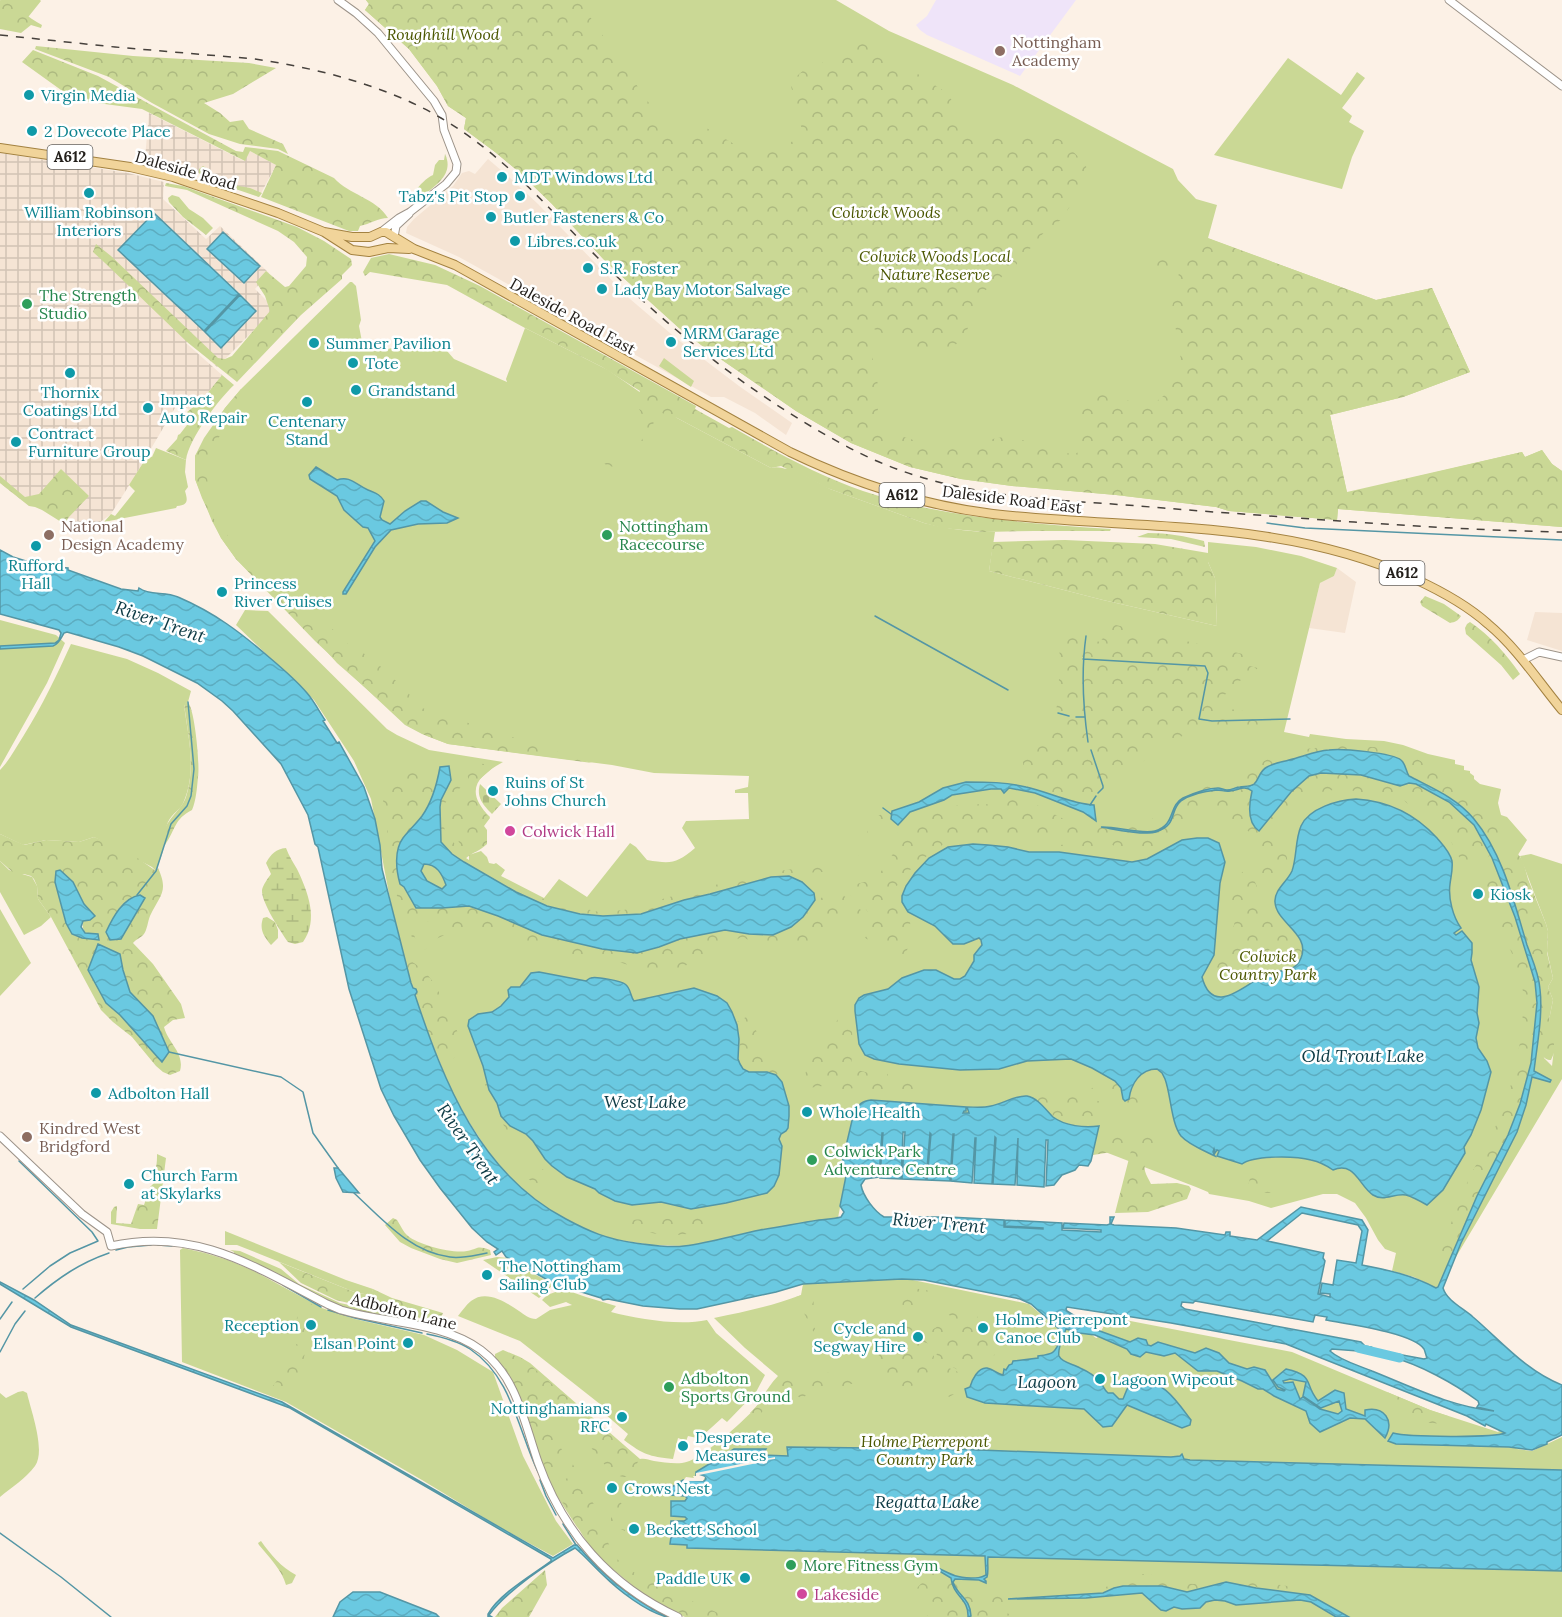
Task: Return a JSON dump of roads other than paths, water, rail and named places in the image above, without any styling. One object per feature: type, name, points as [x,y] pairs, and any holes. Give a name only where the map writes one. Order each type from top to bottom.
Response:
[{"type":"main road","name":"Daleside Road","points":[[0,148],[83,159],[162,174],[278,213],[324,232],[352,250],[372,251]]},
{"type":"main road","name":"Daleside Road","points":[[324,232],[352,237],[370,237]]},
{"type":"main road","points":[[381,232],[389,233],[394,238],[393,244],[388,248],[372,251],[367,246],[370,237],[381,232]]},
{"type":"main road","name":"Daleside Road East","points":[[394,238],[454,266],[790,452],[875,488],[952,508],[992,514],[1215,530],[1295,541],[1349,554],[1399,572],[1444,594],[1488,623],[1523,660]]},
{"type":"main road","name":"Daleside Road East","points":[[388,248],[414,249]]},
{"type":"main road","name":"A612","points":[[1523,660],[1562,710]]},
{"type":"street","points":[[338,0],[378,33],[438,107],[444,119],[448,144],[456,160],[456,172],[446,184],[396,226],[394,238]]},
{"type":"street","points":[[1449,0],[1562,86]]},
{"type":"street","points":[[381,232],[400,216],[410,212]]},
{"type":"street","points":[[1523,660],[1539,652],[1562,657]]},
{"type":"street","name":"Adbolton Lane","points":[[0,1136],[82,1214],[107,1232],[111,1246],[156,1240],[206,1248],[242,1260],[341,1310],[448,1334],[467,1341],[481,1350],[491,1358],[508,1380],[517,1397],[540,1466],[555,1501],[591,1556],[625,1586],[655,1606],[678,1617]]},
{"type":"water","points":[[154,213],[239,294],[204,331],[118,250]]},
{"type":"water","points":[[223,232],[260,266],[244,283],[207,249]]},
{"type":"water","points":[[240,295],[256,311],[221,348],[205,332]]},
{"type":"water","points":[[316,467],[337,480],[349,480],[379,495],[384,501],[380,517],[390,524],[421,501],[426,501],[458,518],[447,523],[418,524],[391,530],[375,547],[346,594],[343,594],[375,541],[368,528],[363,527],[344,510],[337,496],[310,479],[309,475]]},
{"type":"water","name":"Lagoon","points":[[0,550],[13,557],[42,566],[68,568],[68,570],[121,589],[138,591],[139,588],[148,592],[178,597],[237,631],[294,679],[314,703],[364,787],[375,819],[382,869],[411,983],[416,989],[415,995],[439,1061],[469,1123],[488,1152],[510,1177],[536,1200],[566,1219],[599,1234],[625,1241],[660,1246],[694,1245],[760,1230],[841,1217],[844,1212],[840,1206],[848,1166],[842,1163],[854,1112],[865,1101],[966,1107],[963,1113],[969,1113],[967,1107],[988,1107],[1027,1096],[1038,1102],[1053,1117],[1063,1122],[1081,1126],[1099,1126],[1088,1166],[1079,1165],[1075,1170],[1062,1175],[1054,1185],[1046,1186],[1048,1140],[1046,1140],[1044,1187],[1017,1185],[1018,1138],[1015,1185],[993,1184],[995,1137],[992,1184],[974,1183],[975,1138],[972,1183],[951,1181],[953,1134],[950,1181],[927,1180],[930,1133],[926,1180],[902,1179],[905,1132],[903,1132],[901,1179],[880,1178],[882,1133],[879,1177],[865,1179],[861,1185],[876,1211],[884,1217],[949,1217],[949,1224],[987,1226],[950,1223],[950,1217],[1004,1220],[1004,1227],[1043,1229],[1005,1226],[1005,1220],[1062,1223],[1062,1230],[1101,1232],[1101,1230],[1063,1228],[1064,1223],[1107,1225],[1110,1224],[1110,1217],[1114,1217],[1111,1224],[1114,1225],[1176,1228],[1225,1235],[1226,1232],[1230,1232],[1230,1236],[1257,1240],[1301,1207],[1362,1220],[1368,1230],[1362,1265],[1400,1274],[1438,1287],[1520,1104],[1531,1063],[1537,1003],[1535,982],[1515,917],[1492,858],[1474,825],[1449,802],[1416,784],[1409,783],[1400,786],[1361,775],[1321,773],[1309,776],[1291,792],[1259,831],[1255,828],[1251,818],[1252,791],[1244,788],[1228,791],[1208,791],[1181,801],[1168,826],[1156,832],[1137,833],[1101,827],[1143,832],[1155,831],[1166,824],[1178,801],[1183,798],[1209,789],[1229,790],[1251,786],[1262,771],[1270,766],[1319,752],[1355,750],[1396,757],[1404,764],[1409,776],[1460,805],[1474,819],[1493,847],[1512,895],[1538,978],[1541,1010],[1534,1071],[1551,1080],[1550,1082],[1532,1077],[1517,1132],[1461,1243],[1443,1288],[1452,1301],[1525,1364],[1562,1385],[1562,1435],[1532,1450],[1509,1447],[1396,1444],[1388,1441],[1393,1433],[1485,1436],[1505,1433],[1286,1344],[1067,1307],[1067,1311],[1097,1330],[1130,1342],[1138,1338],[1146,1340],[1151,1346],[1158,1342],[1195,1353],[1206,1348],[1219,1353],[1229,1363],[1247,1369],[1254,1367],[1265,1370],[1277,1389],[1284,1391],[1273,1380],[1286,1369],[1302,1374],[1318,1401],[1335,1390],[1344,1393],[1346,1409],[1365,1416],[1365,1410],[1372,1409],[1382,1412],[1388,1420],[1388,1431],[1385,1438],[1365,1419],[1350,1418],[1320,1432],[1310,1423],[1306,1411],[1263,1389],[1258,1389],[1217,1371],[1198,1371],[1175,1353],[1164,1356],[1146,1352],[1140,1357],[1095,1335],[1066,1329],[1059,1350],[1059,1356],[1063,1360],[1091,1374],[1108,1393],[1113,1393],[1119,1399],[1123,1399],[1133,1383],[1155,1383],[1175,1399],[1191,1420],[1190,1425],[1182,1428],[1127,1405],[1112,1426],[1103,1427],[1084,1409],[985,1403],[967,1397],[965,1389],[970,1387],[978,1372],[987,1368],[1003,1375],[1004,1369],[1006,1370],[1013,1361],[1047,1355],[1056,1348],[1060,1340],[1060,1330],[1031,1304],[1020,1299],[924,1280],[803,1284],[697,1309],[643,1306],[603,1300],[562,1286],[557,1288],[555,1284],[506,1257],[502,1251],[496,1255],[494,1252],[498,1249],[472,1228],[440,1188],[394,1116],[381,1089],[349,989],[318,847],[315,844],[308,815],[281,764],[233,711],[197,683],[143,656],[67,632],[64,633],[58,642],[53,646],[0,649],[0,646],[55,643],[59,640],[61,633],[59,630],[0,614]],"holes":[[[1302,1213],[1358,1225],[1362,1231],[1356,1263],[1337,1260],[1333,1285],[1322,1283],[1320,1293],[1330,1294],[1330,1297],[1318,1294],[1325,1261],[1324,1253],[1267,1241]],[[1195,1301],[1313,1322],[1315,1315],[1327,1317],[1326,1320],[1407,1338],[1418,1343],[1424,1349],[1427,1358],[1392,1353],[1391,1357],[1436,1375],[1478,1401],[1477,1407],[1494,1411],[1478,1409],[1432,1396],[1344,1360],[1330,1351],[1332,1349],[1370,1352],[1371,1347],[1361,1342],[1185,1309],[1181,1306],[1182,1302],[1193,1303]],[[1290,1379],[1306,1382],[1303,1396],[1321,1408],[1339,1401],[1342,1411],[1338,1414],[1320,1409],[1303,1397],[1300,1399],[1293,1382],[1284,1383],[1283,1381]]]},
{"type":"water","points":[[449,766],[451,780],[441,800],[441,842],[452,854],[464,862],[516,892],[547,906],[580,914],[603,916],[641,914],[771,877],[789,876],[802,882],[814,893],[815,900],[803,917],[791,927],[773,935],[725,930],[680,939],[637,953],[602,949],[542,935],[469,906],[416,908],[400,884],[397,866],[398,848],[429,805],[440,767]],"holes":[[[424,864],[436,868],[443,877],[446,885],[442,889],[427,881],[421,871]]]},
{"type":"water","points":[[966,782],[1018,785],[1094,805],[1096,821],[1083,812],[1035,793],[1009,788],[1004,793],[1001,789],[991,789],[952,795],[910,812],[898,825],[891,819],[892,811],[919,802],[943,788]]},
{"type":"water","name":"Old Trout Lake","points":[[1356,799],[1390,806],[1411,816],[1444,846],[1452,861],[1450,901],[1461,928],[1454,933],[1456,935],[1462,931],[1472,943],[1471,960],[1479,987],[1477,1013],[1479,1023],[1476,1038],[1478,1048],[1491,1072],[1481,1110],[1464,1147],[1465,1153],[1443,1190],[1427,1205],[1406,1195],[1377,1197],[1347,1169],[1333,1170],[1314,1161],[1286,1157],[1256,1159],[1242,1164],[1217,1156],[1219,1151],[1217,1150],[1215,1153],[1214,1149],[1213,1152],[1215,1156],[1197,1147],[1181,1136],[1173,1116],[1165,1079],[1157,1069],[1137,1078],[1129,1099],[1125,1101],[1121,1088],[1115,1081],[1071,1059],[1027,1061],[999,1069],[960,1070],[874,1059],[865,1055],[859,1044],[855,1005],[859,998],[888,989],[902,978],[924,970],[936,970],[954,979],[960,979],[965,976],[974,961],[974,955],[982,945],[979,938],[964,944],[953,944],[935,926],[908,912],[902,902],[906,886],[915,873],[929,858],[948,847],[988,845],[1029,852],[1059,852],[1132,862],[1147,859],[1182,840],[1208,838],[1219,843],[1225,862],[1220,883],[1214,955],[1202,977],[1207,989],[1213,995],[1220,997],[1237,992],[1262,976],[1289,969],[1298,964],[1303,950],[1301,942],[1281,916],[1275,898],[1292,871],[1299,831],[1305,820],[1310,814],[1325,806]]},
{"type":"water","points":[[60,870],[73,882],[84,904],[95,916],[83,921],[81,927],[85,933],[98,934],[99,940],[72,934],[66,923],[55,882],[56,871]]},
{"type":"water","points":[[140,895],[145,898],[121,939],[110,940],[106,932],[115,914],[128,900]]},
{"type":"water","points":[[98,944],[120,954],[130,992],[153,1016],[169,1052],[162,1062],[120,1015],[106,1003],[88,970]]},
{"type":"water","name":"West Lake","points":[[539,972],[586,981],[590,978],[602,978],[619,982],[627,986],[634,1001],[694,988],[717,996],[727,1003],[737,1025],[738,1059],[743,1069],[749,1072],[767,1072],[776,1075],[782,1082],[789,1106],[788,1128],[779,1139],[782,1146],[779,1175],[774,1186],[767,1193],[691,1209],[661,1202],[632,1205],[615,1201],[567,1177],[552,1166],[526,1134],[510,1126],[501,1116],[497,1103],[489,1090],[468,1026],[469,1020],[478,1014],[492,1012],[501,1006],[509,997],[508,990],[511,987],[520,987],[531,973]]},
{"type":"water","points":[[334,1168],[338,1168],[359,1193],[343,1192]]},
{"type":"water","points":[[0,1282],[34,1300],[71,1325],[282,1402],[553,1558],[577,1545],[618,1586],[667,1617],[650,1610],[624,1594],[575,1548],[517,1587],[489,1615],[492,1617],[488,1617],[488,1614],[500,1599],[551,1559],[290,1408],[71,1327]]},
{"type":"water","name":"Regatta Lake","points":[[787,1447],[953,1449],[1171,1457],[1182,1454],[1184,1459],[1190,1460],[1562,1470],[1562,1571],[988,1557],[988,1574],[984,1579],[986,1583],[979,1580],[955,1579],[953,1582],[968,1605],[971,1616],[968,1617],[966,1606],[952,1584],[951,1578],[929,1567],[931,1565],[958,1577],[978,1578],[986,1575],[985,1556],[687,1548],[687,1545],[670,1544],[671,1537],[686,1535],[684,1532],[670,1531],[671,1521],[687,1519],[671,1516],[671,1501],[685,1501],[687,1498],[670,1495],[670,1488],[683,1480],[704,1481],[706,1479],[704,1476],[696,1476],[696,1472],[734,1449],[766,1449],[762,1455],[788,1456]]},
{"type":"water","points":[[1226,1582],[1310,1595],[1349,1617],[1336,1617],[1311,1602],[1300,1600],[1236,1605],[1215,1600],[1206,1602],[1200,1608],[1174,1607],[1166,1611],[1161,1610],[1142,1593],[1086,1598],[1008,1599],[1103,1593],[1123,1586],[1162,1586],[1187,1592]]},
{"type":"water","points":[[353,1592],[380,1592],[439,1617],[333,1617],[340,1602]]},
{"type":"waterway","points":[[1267,523],[1305,528],[1562,540]]},
{"type":"waterway","points":[[875,616],[1008,690]]},
{"type":"waterway","points":[[1086,636],[1083,689],[1088,742]]},
{"type":"waterway","points":[[1083,659],[1205,666],[1208,673],[1199,719],[1212,721],[1290,719]]},
{"type":"waterway","points":[[137,895],[156,871],[171,824],[187,806],[191,796],[194,769],[188,702]]},
{"type":"waterway","points":[[1058,713],[1069,716]]},
{"type":"waterway","points":[[1076,717],[1084,717]]},
{"type":"waterway","points":[[1091,750],[1103,786],[1098,793]]},
{"type":"waterway","points":[[1090,805],[1096,796]]},
{"type":"waterway","points":[[883,808],[891,814]]},
{"type":"waterway","points":[[169,1052],[281,1077],[303,1092],[313,1133],[338,1168]]},
{"type":"waterway","points":[[19,1161],[92,1232],[98,1241],[70,1253],[50,1266],[23,1289]]},
{"type":"waterway","points":[[354,1193],[398,1233],[422,1249],[455,1257],[487,1253]]},
{"type":"waterway","points":[[116,1250],[151,1245]]},
{"type":"waterway","points":[[158,1245],[172,1246]]},
{"type":"waterway","points":[[35,1298],[88,1261],[109,1253]]},
{"type":"waterway","points":[[283,1285],[321,1307]]},
{"type":"waterway","points":[[0,1319],[12,1302]]},
{"type":"waterway","points":[[328,1310],[422,1333]]},
{"type":"waterway","points":[[0,1352],[25,1311]]},
{"type":"waterway","points":[[427,1334],[465,1346],[496,1374],[512,1405],[538,1472]]},
{"type":"waterway","name":"River Trent","points":[[1358,1348],[1400,1358]]},
{"type":"waterway","points":[[540,1480],[556,1515]]},
{"type":"waterway","points":[[563,1524],[576,1545]]},
{"type":"waterway","points":[[0,1533],[111,1617]]},
{"type":"railway","points":[[0,35],[279,63],[351,80],[420,107],[464,133],[505,165],[626,285],[684,337],[715,361],[812,427],[876,461],[907,473],[969,489],[1032,498],[1395,525],[1562,532]]},
{"type":"place","name":"Nottingham Academy","points":[[1000,51]]},
{"type":"place","name":"Virgin Media","points":[[29,95]]},
{"type":"place","name":"2 Dovecote Place","points":[[32,131]]},
{"type":"place","name":"MDT Windows Ltd","points":[[502,177]]},
{"type":"place","name":"William Robinson Interiors","points":[[89,193]]},
{"type":"place","name":"Tabz's Pit Stop","points":[[520,196]]},
{"type":"place","name":"Butler Fasteners & Co","points":[[491,217]]},
{"type":"place","name":"Libres.co.uk","points":[[515,241]]},
{"type":"place","name":"S.R. Foster","points":[[588,268]]},
{"type":"place","name":"Lady Bay Motor Salvage","points":[[602,289]]},
{"type":"place","name":"The Strength Studio","points":[[27,304]]},
{"type":"place","name":"MRM Garage Services Ltd","points":[[671,342]]},
{"type":"place","name":"Summer Pavilion","points":[[314,343]]},
{"type":"place","name":"Tote","points":[[353,363]]},
{"type":"place","name":"Thornix Coatings Ltd","points":[[70,373]]},
{"type":"place","name":"Grandstand","points":[[356,390]]},
{"type":"place","name":"Centenary Stand","points":[[307,402]]},
{"type":"place","name":"Impact Auto Repair","points":[[148,408]]},
{"type":"place","name":"Contract Furniture Group","points":[[16,442]]},
{"type":"place","name":"National Design Academy","points":[[49,535]]},
{"type":"place","name":"Nottingham Racecourse","points":[[607,535]]},
{"type":"place","name":"Rufford Hall","points":[[36,546]]},
{"type":"place","name":"Princess River Cruises","points":[[222,592]]},
{"type":"place","name":"Ruins of St Johns Church","points":[[493,791]]},
{"type":"place","name":"Colwick Hall","points":[[510,831]]},
{"type":"place","name":"Kiosk","points":[[1478,894]]},
{"type":"place","name":"Adbolton Hall","points":[[96,1093]]},
{"type":"place","name":"Whole Health","points":[[807,1112]]},
{"type":"place","name":"Kindred West Bridgford","points":[[27,1137]]},
{"type":"place","name":"Colwick Park Adventure Centre","points":[[812,1160]]},
{"type":"place","name":"Church Farm at Skylarks","points":[[129,1184]]},
{"type":"place","name":"The Nottingham Sailing Club","points":[[487,1275]]},
{"type":"place","name":"Reception","points":[[311,1325]]},
{"type":"place","name":"Holme Pierrepont Canoe Club","points":[[983,1328]]},
{"type":"place","name":"Cycle and Segway Hire","points":[[918,1337]]},
{"type":"place","name":"Elsan Point","points":[[408,1343]]},
{"type":"place","name":"Lagoon Wipeout","points":[[1100,1379]]},
{"type":"place","name":"Adbolton Sports Ground","points":[[669,1387]]},
{"type":"place","name":"Nottinghamians RFC","points":[[622,1417]]},
{"type":"place","name":"Desperate Measures","points":[[683,1446]]},
{"type":"place","name":"Crows Nest","points":[[612,1488]]},
{"type":"place","name":"Beckett School","points":[[634,1529]]},
{"type":"place","name":"More Fitness Gym","points":[[791,1565]]},
{"type":"place","name":"Paddle UK","points":[[745,1578]]},
{"type":"place","name":"Lakeside","points":[[802,1594]]},
{"type":"park label","name":"Roughhill Wood","points":[[443,34]]},
{"type":"park label","name":"Colwick Woods","points":[[886,212]]},
{"type":"park label","name":"Colwick Woods Local Nature Reserve","points":[[935,265]]},
{"type":"park label","name":"Colwick Country Park","points":[[1268,965]]},
{"type":"park label","name":"Holme Pierrepont Country Park","points":[[925,1450]]}]
